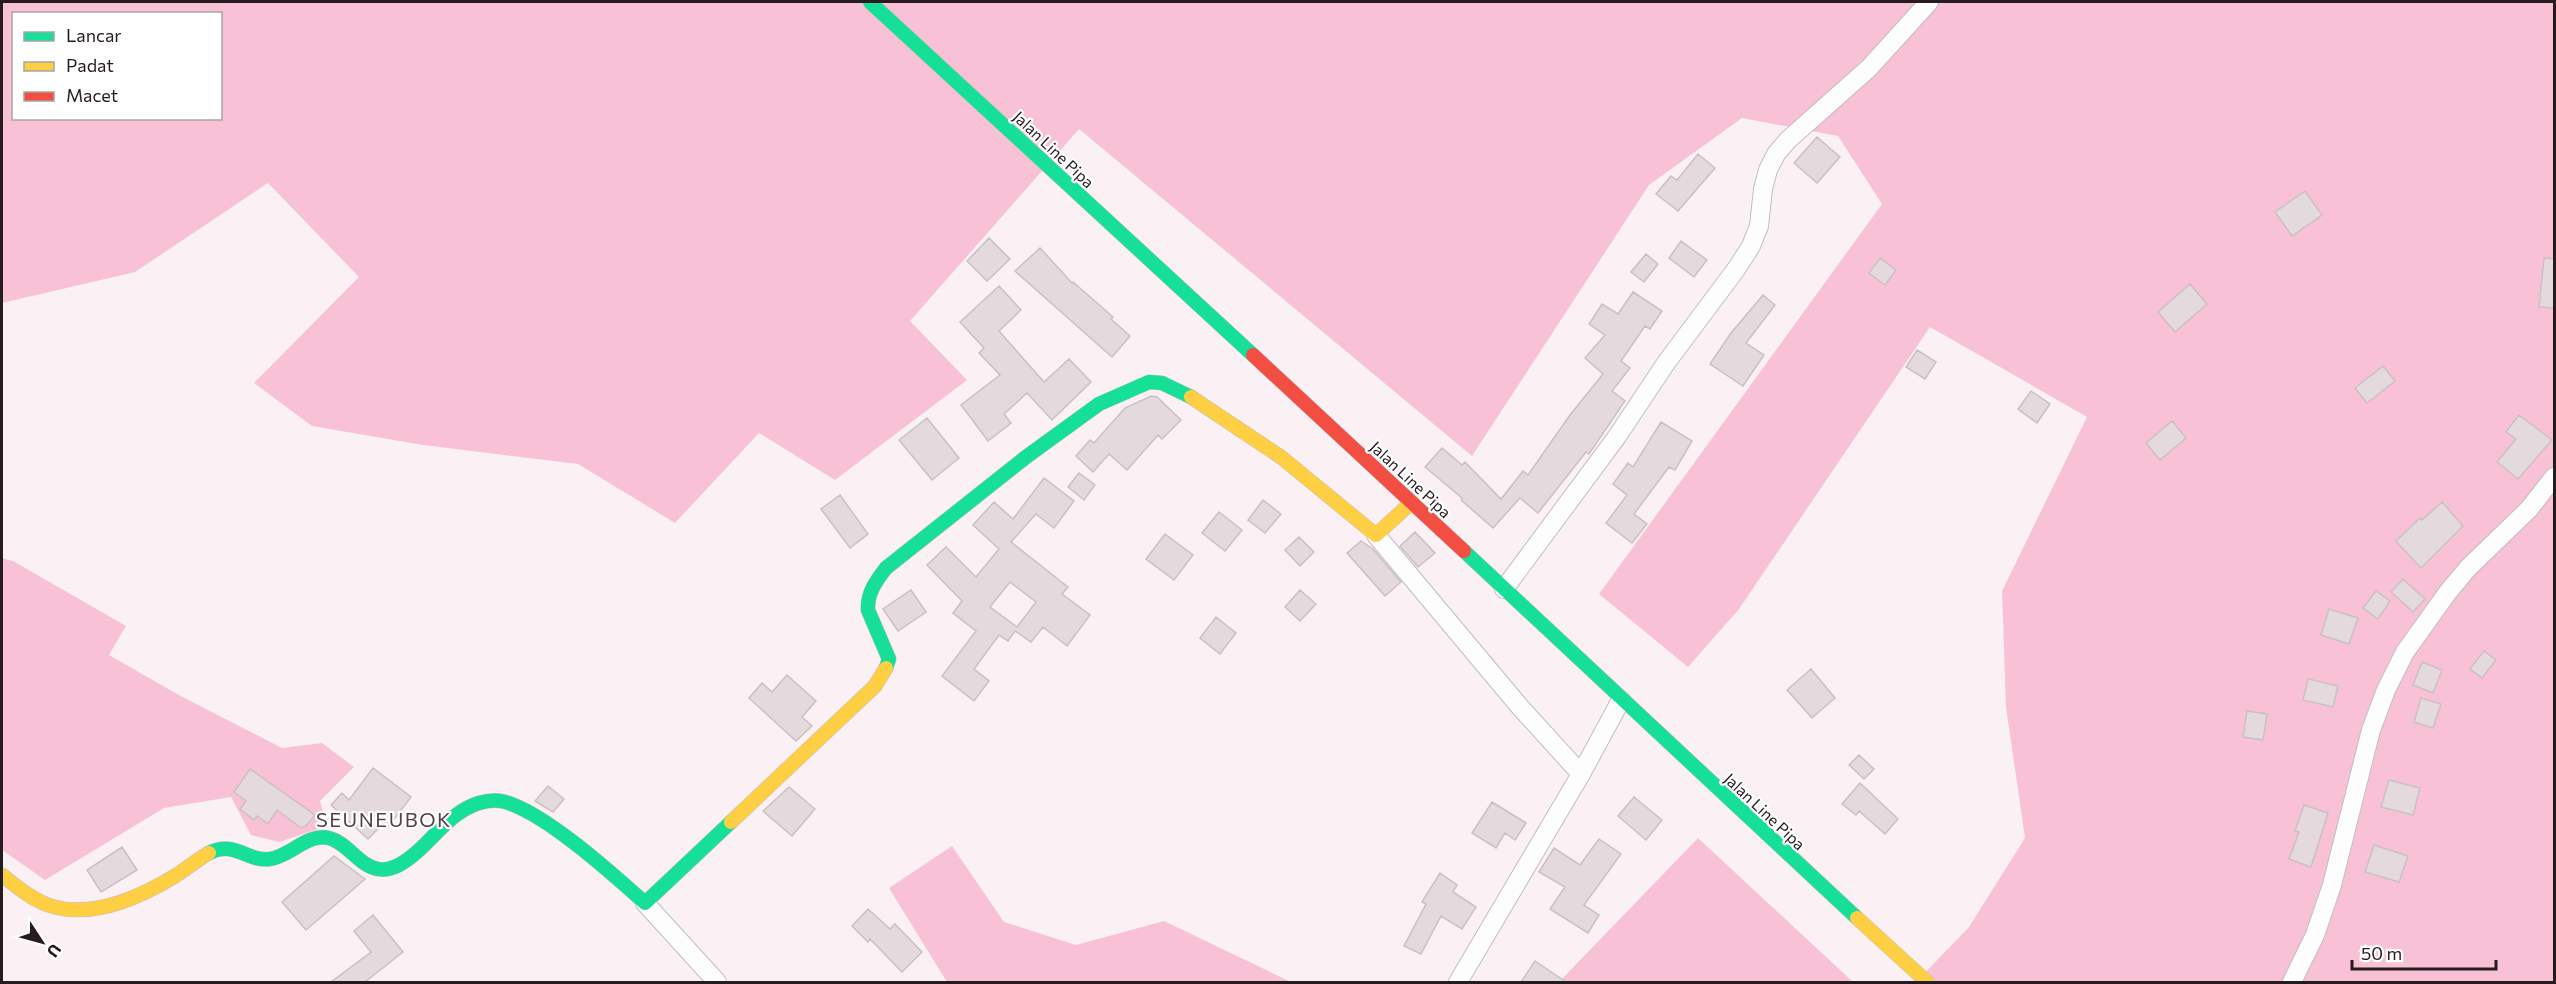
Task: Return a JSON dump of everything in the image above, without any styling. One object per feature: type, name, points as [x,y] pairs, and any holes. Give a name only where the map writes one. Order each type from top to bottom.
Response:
[{"type":"street","name":"Jalan Line Pipa","points":[[870,2],[1412,502],[1926,982]]},
{"type":"street","points":[[1504,589],[1616,438],[1679,345],[1751,246],[1759,226],[1763,189],[1768,170],[1776,154],[1788,140],[1869,68],[1929,2]]},
{"type":"street","points":[[645,903],[883,676],[888,659],[868,610],[867,602],[874,583],[886,568],[1026,457],[1099,404],[1117,394],[1149,382],[1162,383],[1178,389],[1265,446],[1376,535],[1520,707],[1581,774]]},
{"type":"street","points":[[2292,982],[2315,934],[2332,885],[2371,730],[2386,690],[2405,652],[2468,568],[2529,509],[2554,477]]},
{"type":"street","points":[[1376,535],[1412,502]]},
{"type":"street","points":[[1458,982],[1622,700]]},
{"type":"street","points":[[2,875],[44,903],[56,907],[80,909],[102,907],[136,896],[175,876],[219,848],[231,848],[262,859],[272,858],[312,839],[334,838],[371,867],[386,870],[400,864],[461,811],[481,802],[500,800],[515,805],[539,819],[645,903],[717,982]]},
{"type":"shaded area","points":[[2,2],[2554,2],[2554,982],[1916,982],[1969,927],[2025,838],[2006,707],[2002,591],[2087,417],[1930,327],[1739,609],[1688,667],[1599,594],[1882,204],[1838,136],[1742,118],[1649,185],[1472,456],[1079,129],[910,321],[967,380],[835,480],[759,433],[675,523],[578,464],[423,445],[312,426],[254,383],[359,277],[268,183],[135,272],[2,303]]},
{"type":"shaded area","points":[[2,558],[13,561],[126,626],[109,655],[177,694],[282,748],[322,743],[354,767],[320,801],[327,826],[279,842],[251,835],[231,797],[164,808],[45,880],[2,850]]},
{"type":"shaded area","points":[[1698,838],[1853,982],[1559,982]]},
{"type":"shaded area","points":[[952,846],[1004,922],[1076,945],[1164,921],[1291,982],[947,982],[889,888]]},
{"type":"building","points":[[1817,137],[1840,157],[1817,183],[1794,163]]},
{"type":"building","points":[[1698,154],[1715,168],[1678,211],[1656,194],[1671,176],[1677,180]]},
{"type":"building","points":[[2305,191],[2322,215],[2292,236],[2275,212]]},
{"type":"building","points":[[989,238],[1010,259],[987,281],[967,261]]},
{"type":"building","points":[[1681,241],[1707,260],[1694,277],[1669,258]]},
{"type":"building","points":[[1040,248],[1072,283],[1113,317],[1111,319],[1130,336],[1112,357],[1015,271]]},
{"type":"building","points":[[1646,254],[1658,264],[1644,282],[1631,272]]},
{"type":"building","points":[[1880,258],[1896,270],[1885,285],[1869,273]]},
{"type":"building","points":[[2544,258],[2554,259],[2554,308],[2539,307]]},
{"type":"building","points":[[2190,284],[2207,304],[2175,332],[2158,312]]},
{"type":"building","points":[[999,286],[1021,310],[999,331],[1044,382],[1069,359],[1091,382],[1052,420],[1027,393],[1004,414],[1011,423],[988,441],[961,405],[1000,375],[979,353],[984,348],[960,322]]},
{"type":"building","points":[[1633,292],[1662,311],[1650,329],[1645,326],[1621,361],[1630,368],[1612,391],[1625,401],[1589,454],[1586,452],[1538,513],[1520,498],[1493,528],[1425,467],[1442,448],[1462,465],[1465,462],[1501,499],[1523,471],[1528,475],[1570,415],[1603,374],[1585,358],[1605,335],[1589,324],[1602,304],[1618,314]]},
{"type":"building","points":[[1763,295],[1775,305],[1746,343],[1764,355],[1743,386],[1710,364],[1731,333]]},
{"type":"building","points":[[1917,350],[1936,362],[1925,379],[1906,367]]},
{"type":"building","points":[[2383,366],[2395,381],[2367,403],[2355,388]]},
{"type":"building","points":[[2031,391],[2050,404],[2037,423],[2018,409]]},
{"type":"building","points":[[1151,396],[1157,397],[1181,420],[1162,439],[1158,435],[1127,470],[1109,454],[1093,472],[1076,456],[1090,440],[1094,443],[1125,408]]},
{"type":"building","points":[[2519,415],[2552,440],[2518,479],[2497,462],[2516,439],[2506,432]]},
{"type":"building","points":[[927,418],[959,458],[932,480],[899,440]]},
{"type":"building","points":[[2172,421],[2186,438],[2160,460],[2146,443]]},
{"type":"building","points":[[1661,422],[1692,441],[1675,470],[1669,467],[1634,514],[1647,524],[1632,543],[1606,523],[1627,495],[1613,484],[1628,463],[1633,467]]},
{"type":"building","points":[[1079,473],[1095,485],[1084,500],[1068,487]]},
{"type":"building","points":[[1044,478],[1074,501],[1054,528],[1036,514],[1011,542],[1068,587],[1062,594],[1090,615],[1067,646],[1043,627],[1031,642],[1015,631],[1008,641],[999,635],[974,669],[989,681],[974,701],[942,676],[976,631],[953,613],[962,601],[927,565],[946,547],[976,577],[999,549],[973,525],[994,502],[1013,519]],"holes":[[[1010,582],[1036,602],[1017,627],[990,607]]]},
{"type":"building","points":[[840,495],[868,534],[850,548],[821,509]]},
{"type":"building","points":[[1263,500],[1281,514],[1265,533],[1248,520]]},
{"type":"building","points":[[2442,502],[2463,526],[2421,568],[2396,541],[2420,518],[2422,520]]},
{"type":"building","points":[[1219,512],[1242,530],[1225,551],[1202,533]]},
{"type":"building","points":[[1415,532],[1435,553],[1418,567],[1400,546]]},
{"type":"building","points":[[1165,534],[1193,555],[1174,580],[1146,559]]},
{"type":"building","points":[[1299,537],[1314,552],[1300,566],[1285,550]]},
{"type":"building","points":[[1361,541],[1373,549],[1401,582],[1385,596],[1347,553]]},
{"type":"building","points":[[2403,579],[2425,599],[2413,612],[2391,592]]},
{"type":"building","points":[[911,590],[926,612],[898,631],[883,609]]},
{"type":"building","points":[[1300,590],[1316,604],[1300,621],[1285,607]]},
{"type":"building","points":[[2376,591],[2390,601],[2378,619],[2363,608]]},
{"type":"building","points":[[2329,609],[2358,618],[2349,644],[2321,635]]},
{"type":"building","points":[[1216,617],[1236,633],[1220,654],[1200,638]]},
{"type":"building","points":[[2484,651],[2496,660],[2482,678],[2470,669]]},
{"type":"building","points":[[2422,662],[2442,670],[2433,693],[2413,685]]},
{"type":"building","points":[[1811,669],[1835,698],[1812,718],[1787,690]]},
{"type":"building","points":[[787,675],[816,701],[802,717],[812,726],[796,741],[749,698],[762,683],[772,692]]},
{"type":"building","points":[[2308,679],[2338,686],[2333,707],[2303,700]]},
{"type":"building","points":[[2421,698],[2441,704],[2433,728],[2414,722]]},
{"type":"building","points":[[2247,711],[2267,714],[2263,740],[2243,737]]},
{"type":"building","points":[[1859,755],[1874,769],[1864,779],[1849,765]]},
{"type":"building","points":[[373,768],[411,797],[389,826],[384,823],[368,839],[331,805],[342,793],[349,800]]},
{"type":"building","points":[[250,769],[315,815],[306,826],[301,828],[277,810],[268,824],[257,816],[254,820],[240,809],[246,801],[234,792]]},
{"type":"building","points":[[2389,780],[2420,788],[2413,815],[2381,807]]},
{"type":"building","points":[[1860,783],[1898,819],[1885,834],[1859,811],[1856,815],[1842,804]]},
{"type":"building","points":[[548,786],[564,799],[553,812],[535,801]]},
{"type":"building","points":[[789,787],[815,809],[792,836],[763,811]]},
{"type":"building","points":[[1634,797],[1662,820],[1646,840],[1618,816]]},
{"type":"building","points":[[1492,802],[1526,823],[1515,840],[1505,833],[1496,848],[1472,833]]},
{"type":"building","points":[[2304,805],[2328,813],[2311,867],[2289,859],[2299,832],[2295,831]]},
{"type":"building","points":[[1599,839],[1621,854],[1584,905],[1599,915],[1588,933],[1550,909],[1565,887],[1539,872],[1554,848],[1580,865]]},
{"type":"building","points":[[2374,845],[2408,856],[2399,882],[2365,872]]},
{"type":"building","points":[[122,847],[137,870],[101,892],[87,870]]},
{"type":"building","points":[[334,856],[365,879],[306,930],[282,902]]},
{"type":"building","points":[[1440,873],[1457,885],[1453,892],[1476,907],[1462,929],[1441,916],[1421,954],[1404,946],[1426,904],[1422,902]]},
{"type":"building","points":[[868,909],[890,929],[895,924],[922,952],[902,972],[870,939],[868,942],[852,926]]},
{"type":"building","points":[[373,915],[403,952],[365,982],[331,982],[371,952],[354,931]]},
{"type":"building","points":[[1535,961],[1566,982],[1521,982]]},
{"type":"traffic: fast","points":[[870,2],[1253,355]]},
{"type":"traffic: fast","points":[[886,668],[889,659],[868,610],[871,593],[886,568],[1026,457],[1099,404],[1149,382],[1162,383],[1191,397]]},
{"type":"traffic: fast","points":[[1464,551],[1857,918]]},
{"type":"traffic: fast","points":[[209,853],[226,849],[254,858],[270,859],[321,837],[336,841],[371,867],[389,869],[410,858],[461,811],[479,803],[501,801],[536,816],[556,829],[645,903],[731,822]]},
{"type":"traffic: slow","points":[[1191,397],[1281,457],[1376,535],[1412,502]]},
{"type":"traffic: slow","points":[[731,822],[875,686],[886,668]]},
{"type":"traffic: slow","points":[[2,875],[30,896],[48,905],[81,910],[114,904],[146,892],[209,853]]},
{"type":"traffic: slow","points":[[1857,918],[1927,982]]},
{"type":"traffic: jam","points":[[1253,355],[1464,551]]},
{"type":"district","name":"SEUNEUBOK","points":[[384,819]]}]
